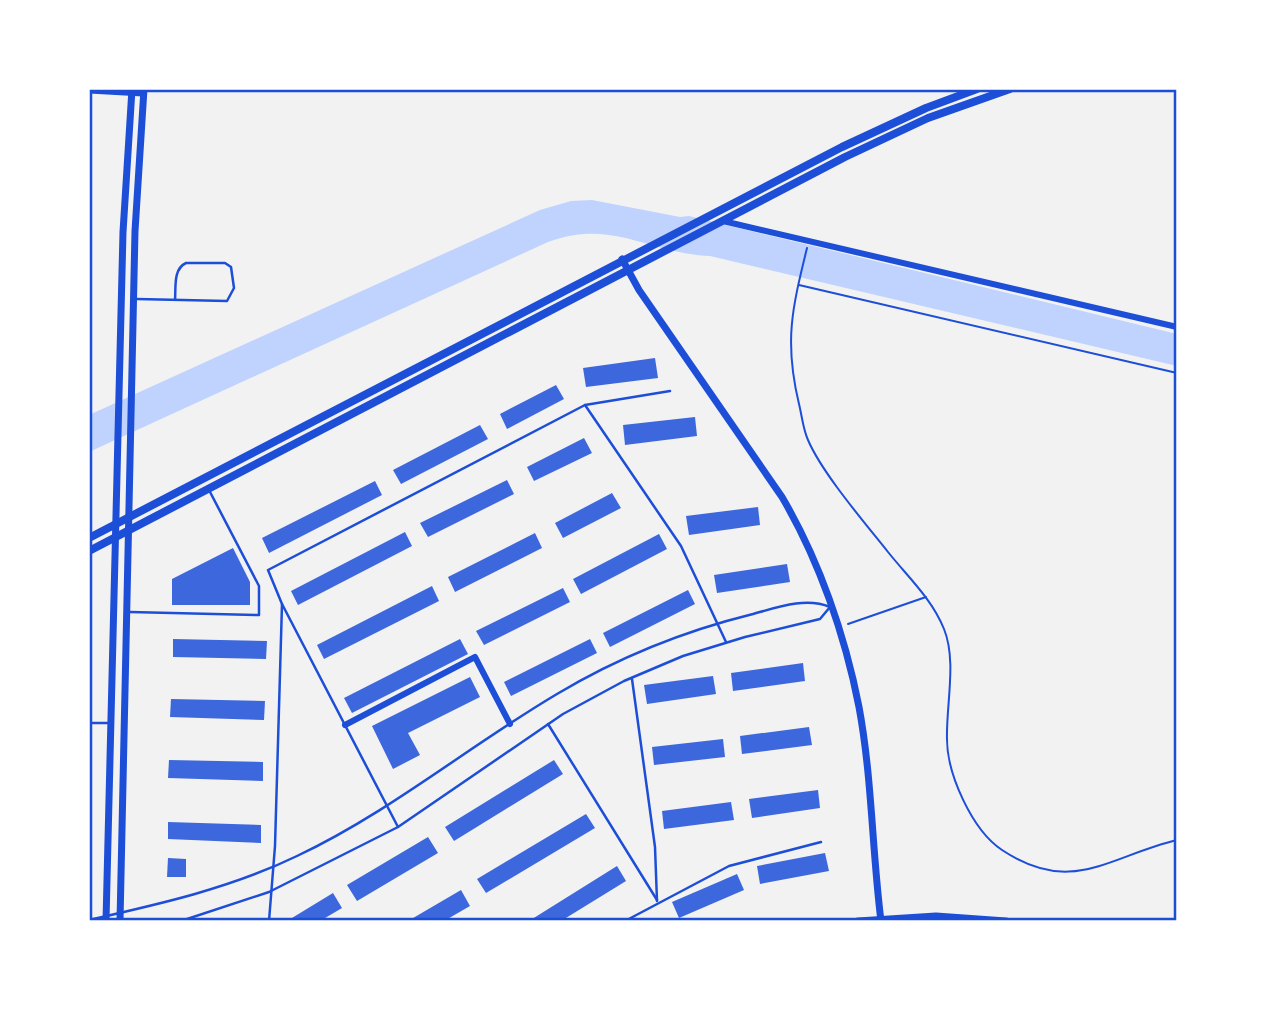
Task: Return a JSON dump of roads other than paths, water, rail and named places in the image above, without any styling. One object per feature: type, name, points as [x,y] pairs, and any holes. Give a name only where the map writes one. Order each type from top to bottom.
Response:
[{"type":"main road","points":[[89,538],[707,215],[868,134],[977,89]]},
{"type":"main road","points":[[89,551],[723,220],[902,130],[1010,89]]},
{"type":"street","points":[[89,90],[144,91],[134,299],[120,917]]},
{"type":"street","points":[[106,919],[125,181],[132,90]]},
{"type":"street","points":[[723,220],[1177,327]]},
{"type":"street","points":[[622,259],[798,523],[838,627],[859,711],[880,920]]},
{"type":"street","points":[[345,725],[475,657],[510,724]]},
{"type":"street","points":[[858,921],[958,917],[1006,921]]},
{"type":"lane","points":[[134,299],[175,300],[227,301],[234,288],[231,267],[225,263],[180,265],[175,300]]},
{"type":"lane","points":[[398,827],[282,604],[268,570],[584,405],[670,391]]},
{"type":"lane","points":[[584,405],[681,545],[726,643]]},
{"type":"lane","points":[[127,612],[259,615],[259,586],[208,488]]},
{"type":"lane","points":[[89,920],[120,917],[186,898],[272,867],[387,807],[558,693],[628,656],[717,623],[783,606],[818,602],[830,607],[820,619],[683,656],[631,678],[548,724],[398,827],[269,892],[181,921]]},
{"type":"lane","points":[[269,921],[282,604]]},
{"type":"lane","points":[[631,678],[655,847],[657,901]]},
{"type":"lane","points":[[89,723],[110,723]]},
{"type":"lane","points":[[548,724],[657,901]]},
{"type":"lane","points":[[625,921],[657,901],[729,866],[821,842]]},
{"type":"water","points":[[592,200],[680,217],[689,216],[1177,334],[1177,366],[710,256],[668,250],[612,235],[592,234],[548,242],[89,452],[89,415],[540,210],[571,201]]}]
